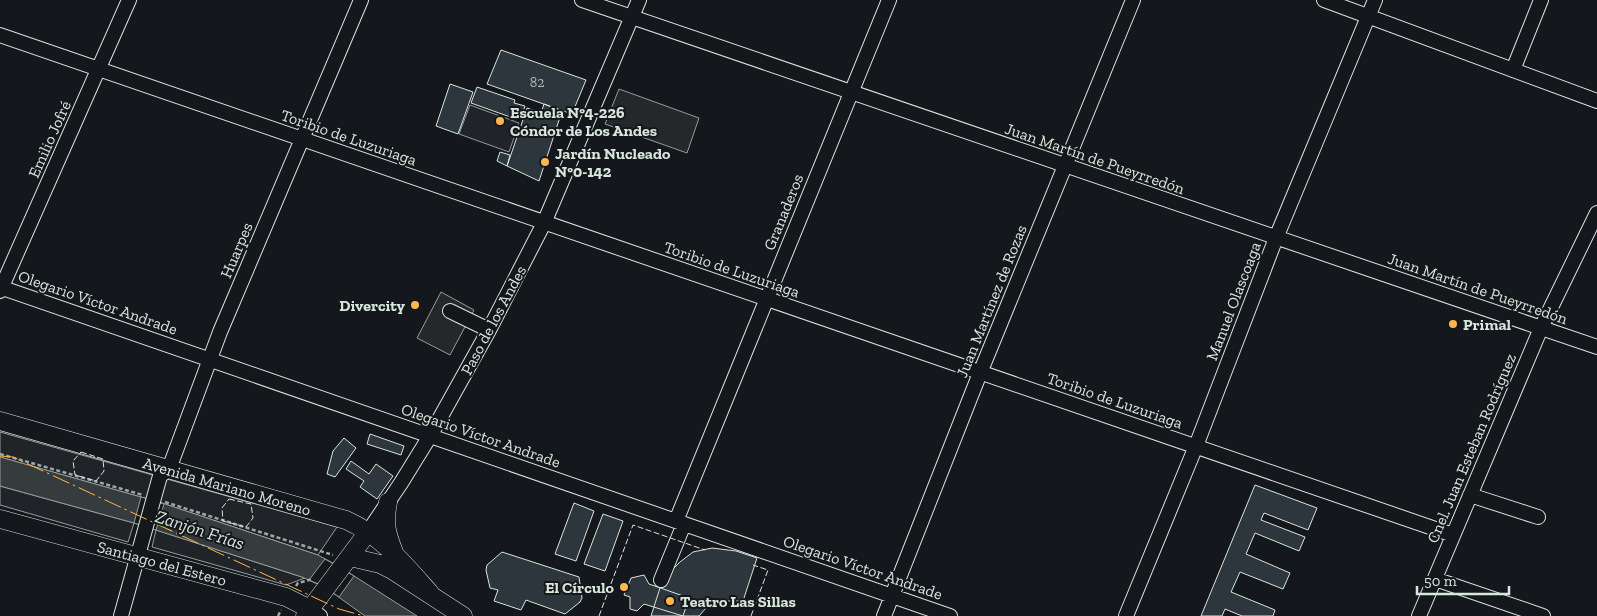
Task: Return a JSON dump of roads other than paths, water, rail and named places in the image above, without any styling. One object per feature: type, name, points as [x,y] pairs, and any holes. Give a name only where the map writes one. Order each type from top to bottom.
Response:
[{"type":"main road","name":"Avenida Mariano Moreno","points":[[0,421],[337,517],[355,524],[394,552],[430,593]]},
{"type":"main road","points":[[388,502],[385,520],[386,531],[394,552]]},
{"type":"main road","name":"Santiago del Estero","points":[[0,519],[286,597],[312,614]]},
{"type":"main road","name":"Paso de los Andes","points":[[312,614],[326,588],[368,532]]},
{"type":"main road","name":"Avenida Mariano Moreno","points":[[346,562],[380,564],[430,593],[463,616]]},
{"type":"street","name":"Emilio Jofré","points":[[0,288],[129,0]]},
{"type":"street","name":"Huarpes","points":[[122,616],[160,476],[169,469],[209,359],[361,0]]},
{"type":"street","name":"Juan Martín de Pueyrredón","points":[[582,0],[1597,347]]},
{"type":"street","name":"Paso de los Andes","points":[[368,532],[430,436],[489,330],[544,223],[639,0]]},
{"type":"street","name":"Granaderos","points":[[661,580],[680,522],[766,300],[889,0]]},
{"type":"street","name":"Juan Martínez de Rozas","points":[[884,616],[980,372],[1133,0]]},
{"type":"street","points":[[1324,0],[1597,101]]},
{"type":"street","name":"Manuel Olascoaga","points":[[1126,616],[1196,446],[1276,238],[1375,0]]},
{"type":"street","points":[[1513,70],[1541,0]]},
{"type":"street","name":"Toribio de Luzuriaga","points":[[0,35],[1453,535]]},
{"type":"street","name":"Cnel. Juan Esteban Rodríguez","points":[[1418,616],[1541,328],[1597,214]]},
{"type":"street","name":"Olegario Víctor Andrade","points":[[0,288],[950,616]]},
{"type":"street","points":[[450,311],[489,330]]},
{"type":"street","points":[[1470,495],[1538,517]]},
{"type":"street","points":[[1435,579],[1543,616]]},
{"type":"water","name":"Zanjón Frías","points":[[0,457],[162,503],[318,555],[417,616],[365,616],[326,588],[302,577],[134,523],[0,486]]},
{"type":"place","name":"Escuela N°4-226 Cóndor de Los Andes","points":[[500,121]]},
{"type":"place","name":"Jardín Nucleado N°0-142","points":[[545,162]]},
{"type":"place","name":"Divercity","points":[[415,305]]},
{"type":"place","name":"Primal","points":[[1453,324]]},
{"type":"place","name":"El Círculo","points":[[624,587]]},
{"type":"place","name":"Teatro Las Sillas","points":[[670,601]]}]
